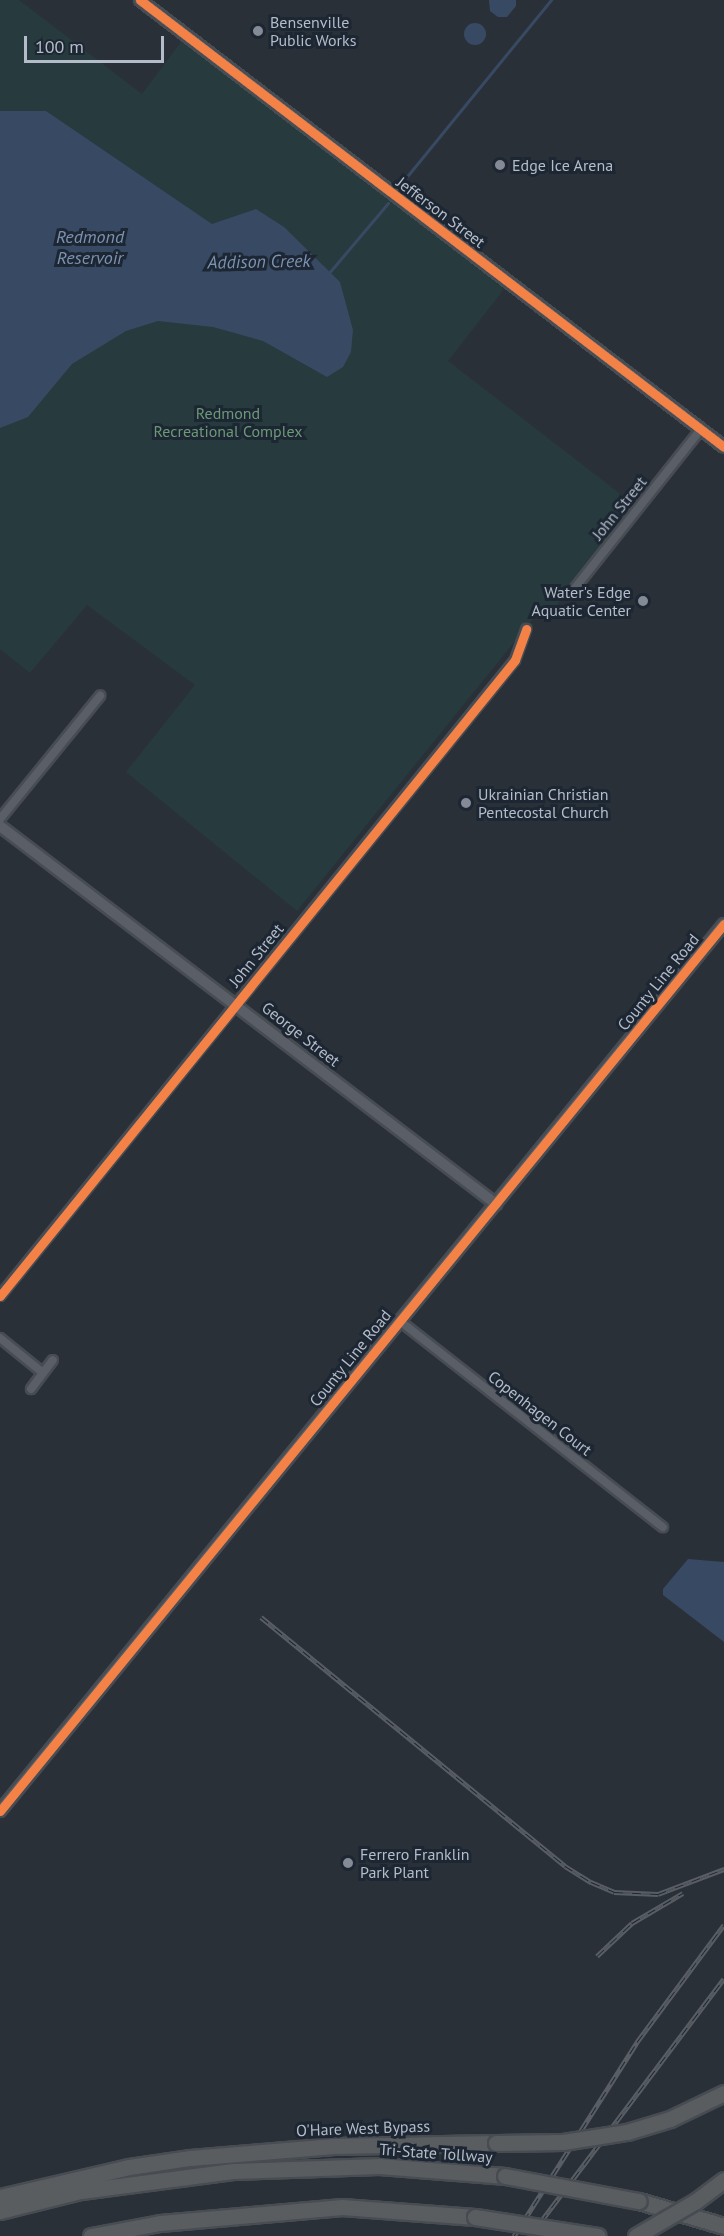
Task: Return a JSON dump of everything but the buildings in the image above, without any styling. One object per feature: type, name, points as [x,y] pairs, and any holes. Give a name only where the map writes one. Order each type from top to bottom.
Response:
[{"type":"highway","name":"O'Hare West Bypass","points":[[0,2197],[129,2167],[190,2158],[334,2146],[563,2142],[627,2132],[670,2119],[724,2093]]},
{"type":"highway","name":"Tri-State Tollway","points":[[0,2211],[114,2186],[233,2171],[379,2166],[506,2176],[639,2201],[724,2226]]},
{"type":"highway","points":[[636,2236],[679,2212],[724,2180]]},
{"type":"highway","points":[[91,2236],[160,2223],[342,2207],[475,2217],[598,2236]]},
{"type":"street","name":"Jefferson Street","points":[[140,0],[724,447]]},
{"type":"street","name":"John Street","points":[[555,593],[571,593],[701,429]]},
{"type":"street","name":"John Street","points":[[0,1296],[515,660],[526,629]]},
{"type":"street","points":[[0,819],[100,696]]},
{"type":"street","name":"George Street","points":[[0,826],[237,1003],[496,1204]]},
{"type":"street","name":"County Line Road","points":[[0,1811],[724,924]]},
{"type":"street","name":"Copenhagen Court","points":[[400,1321],[663,1527]]},
{"type":"street","points":[[0,1338],[43,1373]]},
{"type":"street","points":[[31,1389],[53,1360]]},
{"type":"green space","name":"Redmond Recreational Complex","points":[[0,0],[19,0],[142,94],[184,38],[504,289],[448,361],[636,506],[544,621],[536,615],[297,911],[126,772],[195,685],[87,605],[30,673],[0,649]]},
{"type":"water","points":[[489,0],[516,0],[516,6],[507,17],[498,17],[490,11]]},
{"type":"water","points":[[475,23],[483,26],[486,34],[483,42],[475,45],[467,42],[464,34],[467,26]]},
{"type":"water","name":"Redmond Reservoir","points":[[0,111],[46,111],[212,224],[256,209],[284,227],[340,282],[353,330],[351,352],[343,367],[327,377],[263,341],[213,327],[158,321],[126,331],[72,364],[28,417],[0,428]]},
{"type":"water","points":[[688,1559],[724,1562],[724,1642],[663,1595],[663,1589]]},
{"type":"waterway","name":"Addison Creek","points":[[400,185],[551,0]]},
{"type":"waterway","name":"Addison Creek","points":[[328,274],[388,203]]},
{"type":"railway","points":[[261,1617],[565,1866],[591,1882],[614,1892],[658,1894],[724,1869]]},
{"type":"railway","points":[[597,1956],[632,1923],[683,1893]]},
{"type":"railway","points":[[514,2236],[637,2042],[724,1925]]},
{"type":"railway","points":[[530,2236],[724,1979]]},
{"type":"cycle path","points":[[140,0],[724,447]]},
{"type":"cycle path","points":[[0,1296],[515,660],[526,629]]},
{"type":"cycle path","points":[[0,1811],[724,924]]},
{"type":"place","name":"Bensenville Public Works","points":[[258,31]]},
{"type":"place","name":"Edge Ice Arena","points":[[500,165]]},
{"type":"place","name":"Water's Edge Aquatic Center","points":[[643,601]]},
{"type":"place","name":"Ukrainian Christian Pentecostal Church","points":[[466,803]]},
{"type":"place","name":"Ferrero Franklin Park Plant","points":[[348,1863]]}]
